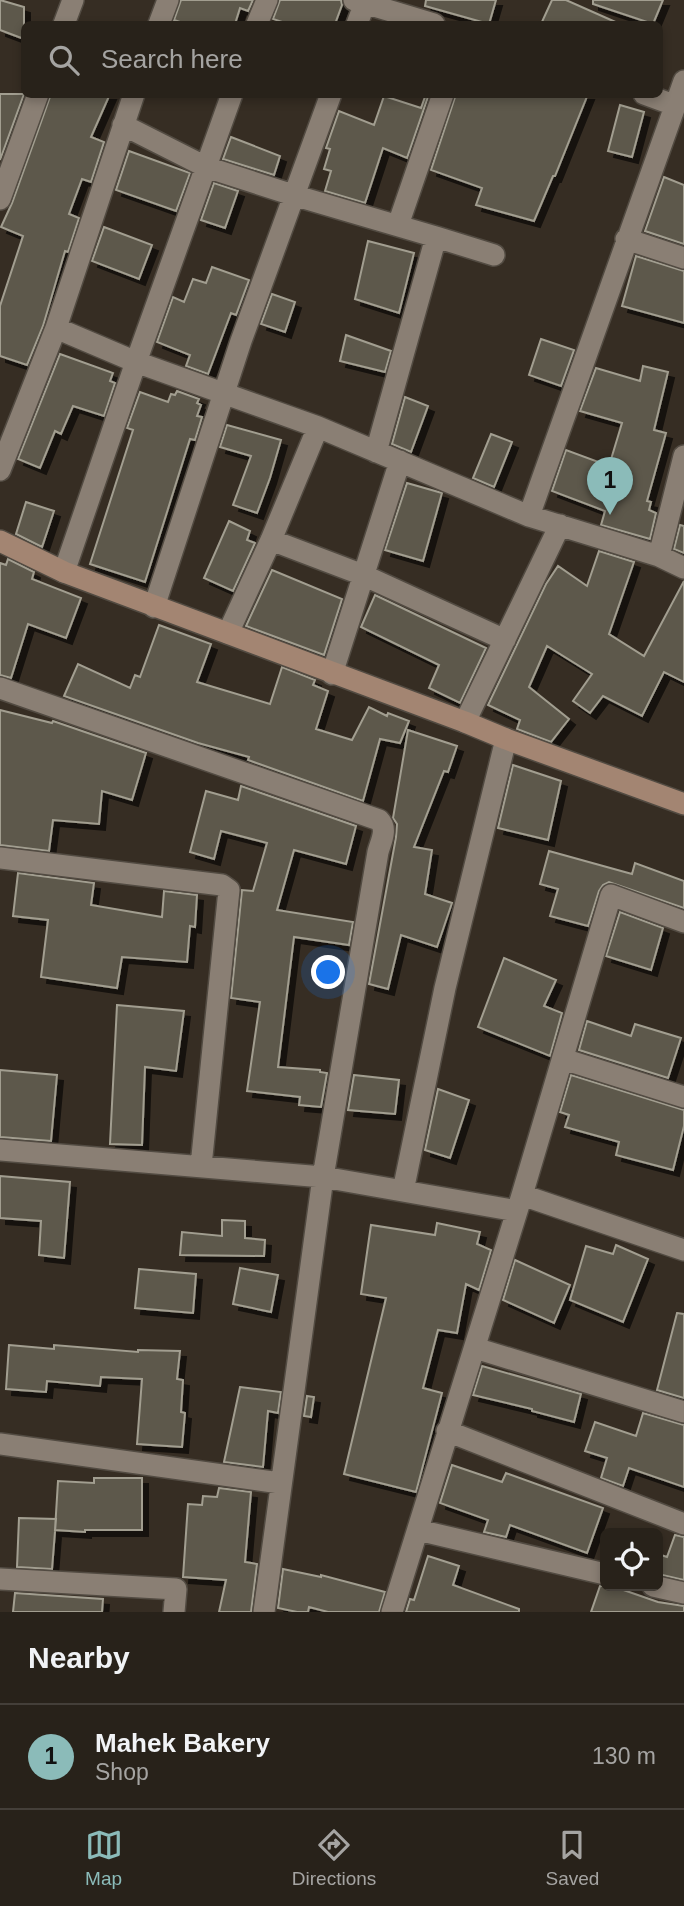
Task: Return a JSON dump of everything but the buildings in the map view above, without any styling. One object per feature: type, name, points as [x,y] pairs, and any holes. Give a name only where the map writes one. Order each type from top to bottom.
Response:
[{"type":"street","points":[[65,21],[73,0]]},
{"type":"street","points":[[160,21],[168,0]]},
{"type":"street","points":[[258,21],[267,0]]},
{"type":"street","points":[[358,21],[361,1],[424,21]]},
{"type":"street","points":[[528,516],[684,81]]},
{"type":"street","points":[[0,199],[37,98]]},
{"type":"street","points":[[0,470],[56,328],[133,98]]},
{"type":"street","points":[[65,572],[136,362],[231,98]]},
{"type":"street","points":[[154,607],[223,394],[329,98]]},
{"type":"street","points":[[398,225],[442,98]]},
{"type":"street","points":[[655,98],[674,105]]},
{"type":"street","points":[[123,125],[206,167],[494,256]]},
{"type":"street","points":[[376,452],[436,237]]},
{"type":"street","points":[[626,239],[684,258]]},
{"type":"street","points":[[56,328],[136,362],[318,427],[528,516],[659,556],[684,568]]},
{"type":"street","points":[[228,633],[271,540],[318,427]]},
{"type":"street","points":[[659,556],[684,456]]},
{"type":"street","points":[[332,674],[400,461]]},
{"type":"street","points":[[466,722],[560,525]]},
{"type":"street","points":[[271,540],[363,575],[505,640]]},
{"type":"street","points":[[0,541],[65,572],[154,607],[684,804]]},
{"type":"street","points":[[0,688],[366,815],[383,824],[323,1177],[264,1612]]},
{"type":"street","points":[[403,1191],[445,988],[506,739]]},
{"type":"street","points":[[0,858],[222,885],[229,890],[201,1166]]},
{"type":"street","points":[[391,1612],[475,1348],[611,895],[684,922]]},
{"type":"street","points":[[563,1059],[684,1097]]},
{"type":"street","points":[[0,1150],[323,1177],[403,1191],[519,1203],[684,1250]]},
{"type":"street","points":[[475,1348],[684,1412]]},
{"type":"street","points":[[447,1431],[684,1524]]},
{"type":"street","points":[[0,1444],[280,1483]]},
{"type":"street","points":[[418,1530],[600,1573]]},
{"type":"street","points":[[0,1579],[176,1589],[174,1612]]},
{"type":"street","points":[[663,1588],[684,1593]]},
{"type":"place","name":"Mahek Bakery","points":[[610,515]]}]
